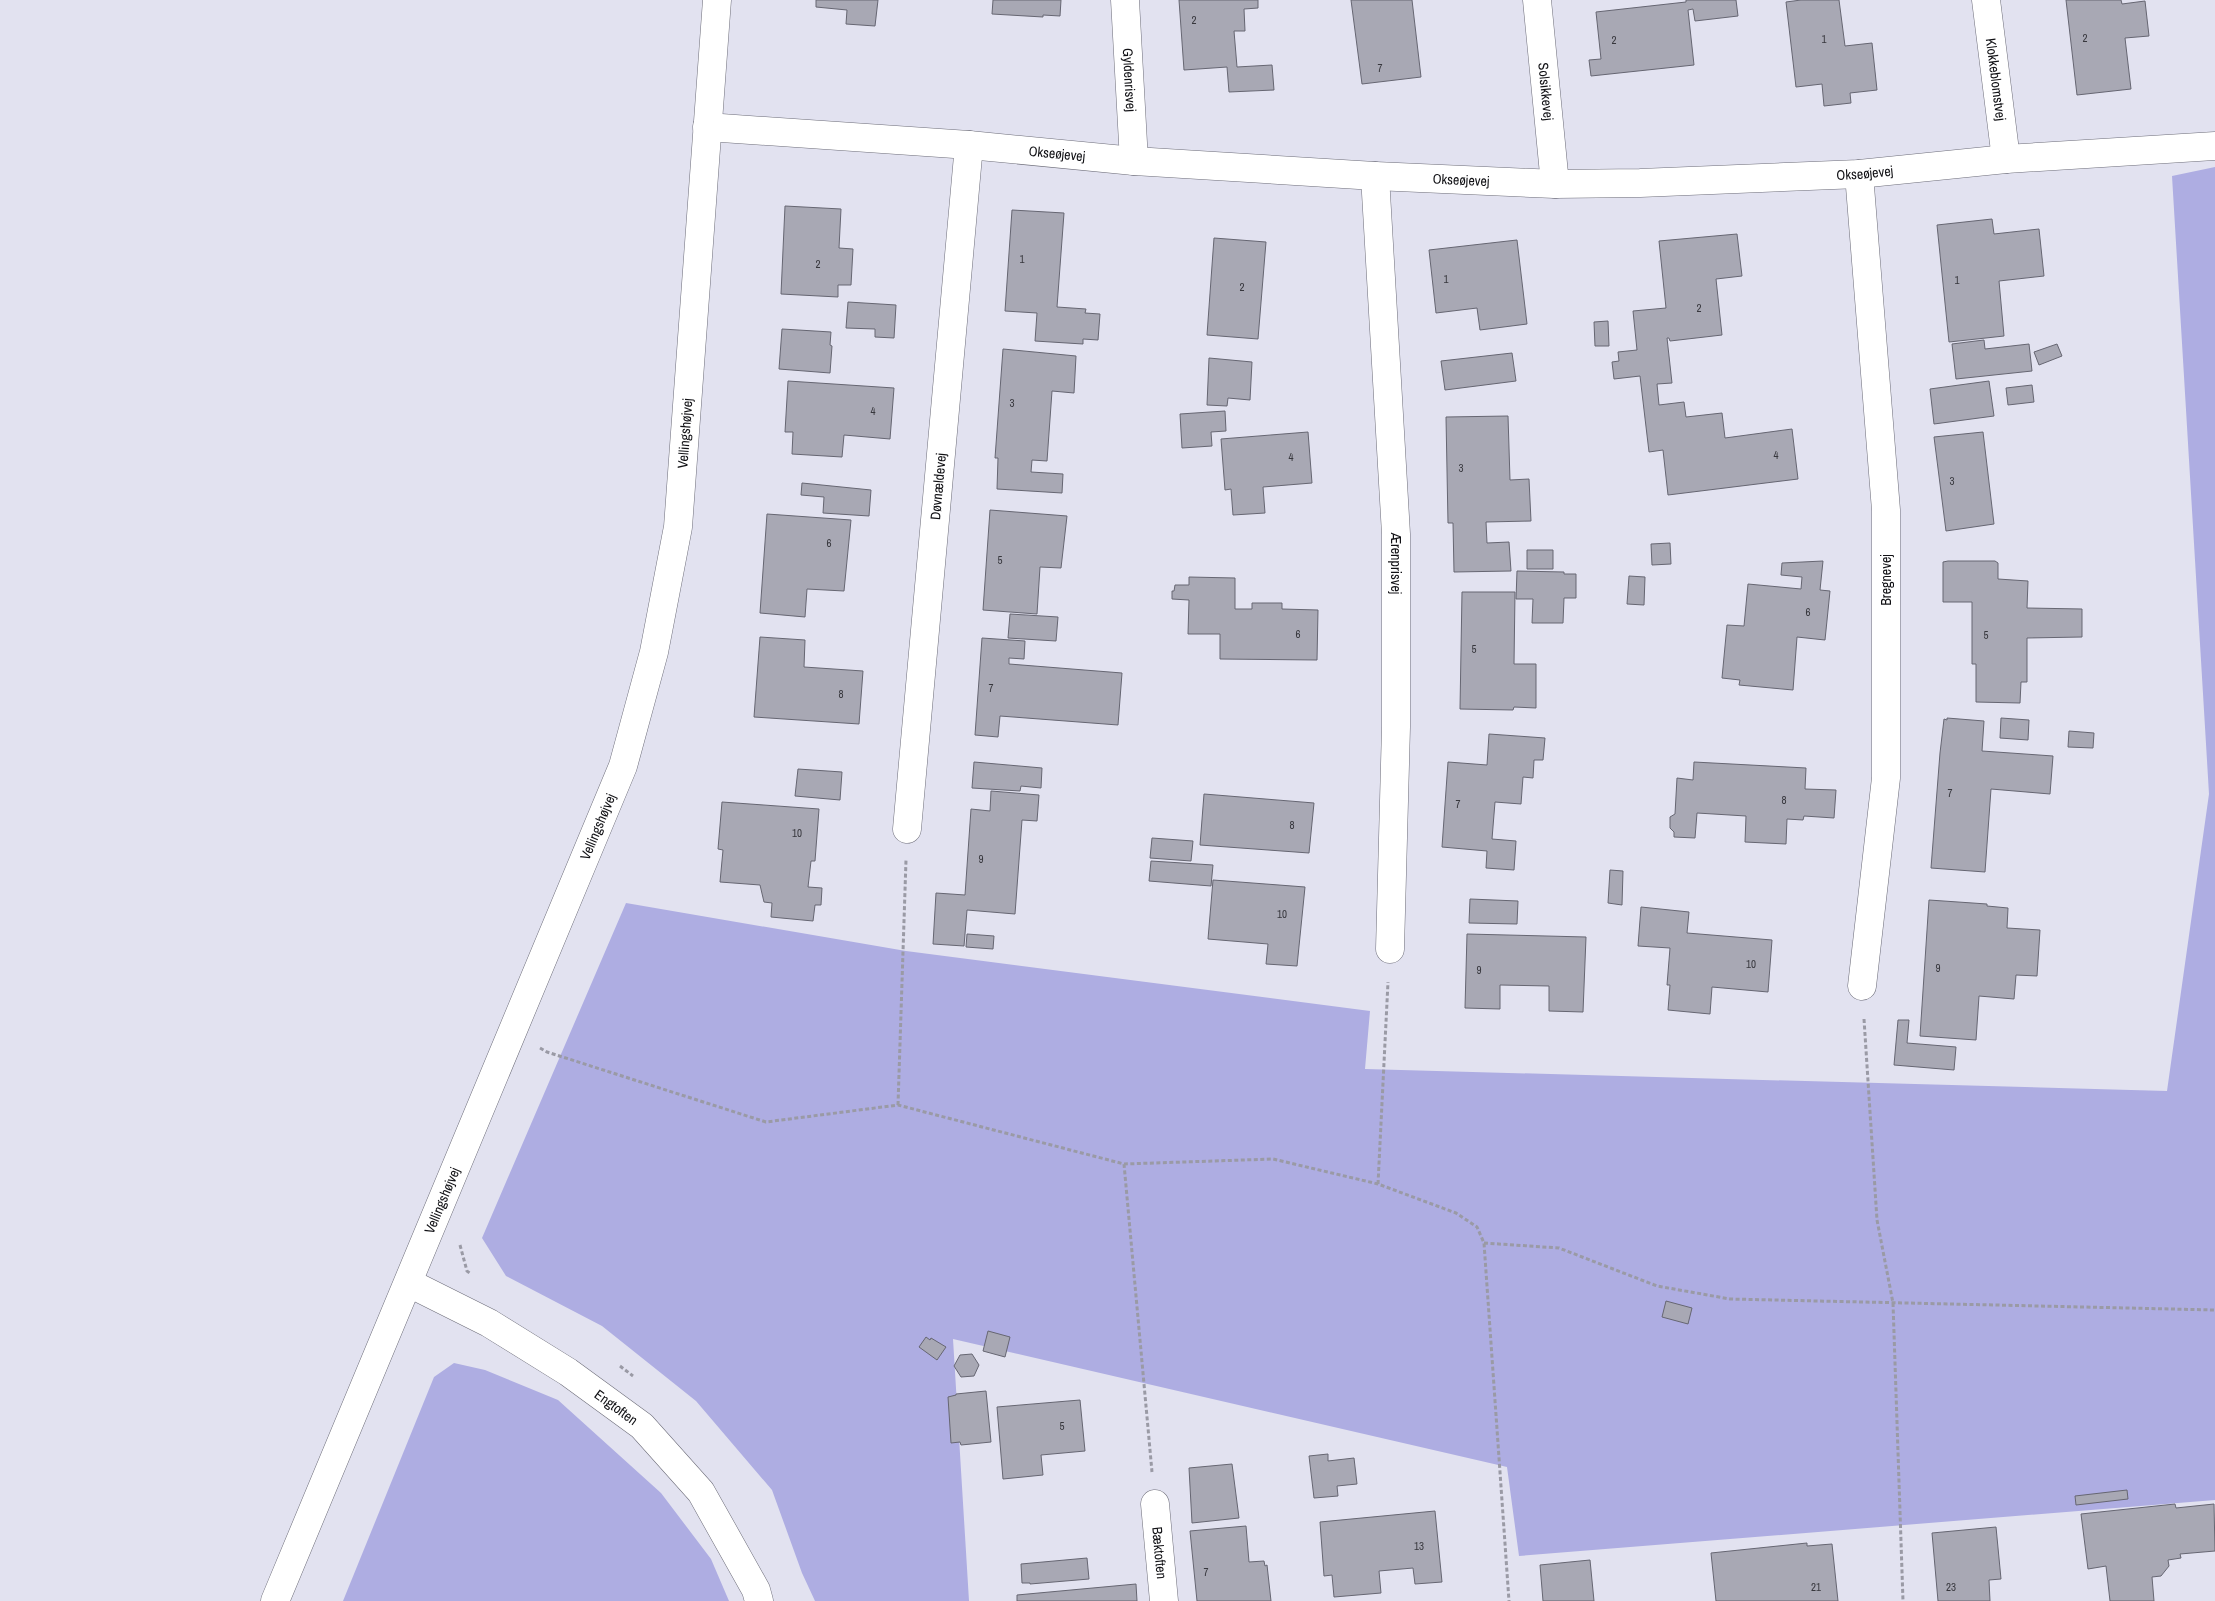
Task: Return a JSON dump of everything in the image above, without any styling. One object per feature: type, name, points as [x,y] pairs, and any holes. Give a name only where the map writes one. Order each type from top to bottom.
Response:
[{"type":"street","name":"Vellingshøjvej","points":[[275,1601],[623,766],[654,652],[678,527],[717,0]]},
{"type":"street","name":"Gyldenrisvej","points":[[1125,0],[1134,160]]},
{"type":"street","name":"Solsikkevej","points":[[1537,0],[1555,184]]},
{"type":"street","name":"Klokkeblomstvej","points":[[1986,0],[2006,160]]},
{"type":"street","name":"Okseøjevej","points":[[707,127],[969,145],[1134,160],[1375,176],[1555,184],[1640,183],[1859,174],[2006,160],[2215,146]]},
{"type":"street","name":"Døvnældevej","points":[[907,829],[969,145]]},
{"type":"street","name":"Bregnevej","points":[[1859,174],[1886,510],[1886,778],[1862,986]]},
{"type":"street","name":"Ærenprisvej","points":[[1375,176],[1396,534],[1396,727],[1390,949]]},
{"type":"street","name":"Engtoften","points":[[409,1283],[489,1323],[568,1372],[642,1426],[701,1492],[756,1590],[759,1601]]},
{"type":"street","name":"Bæktoften","points":[[1155,1504],[1164,1601]]},
{"type":"path","points":[[898,1104],[907,829]]},
{"type":"path","points":[[1378,1184],[1390,949]]},
{"type":"path","points":[[1862,986],[1877,1220],[1893,1303],[1903,1601]]},
{"type":"path","points":[[512,1033],[547,1052],[766,1122],[898,1104],[1124,1164],[1273,1159],[1378,1184],[1456,1213],[1477,1227],[1484,1243],[1509,1601]]},
{"type":"path","points":[[1124,1164],[1155,1504]]},
{"type":"path","points":[[1484,1243],[1559,1248],[1657,1286],[1730,1299],[2215,1310]]},
{"type":"shaded area","points":[[2215,167],[2215,1500],[1519,1556],[1507,1467],[953,1339],[969,1601],[815,1601],[802,1573],[772,1490],[696,1401],[602,1326],[506,1276],[482,1238],[626,903],[906,951],[1370,1011],[1365,1069],[2167,1091],[2209,794],[2172,176]]},
{"type":"shaded area","points":[[454,1363],[485,1370],[558,1400],[661,1493],[711,1559],[729,1601],[343,1601],[434,1377]]},
{"type":"building","points":[[816,0],[878,0],[875,26],[846,24],[847,10],[816,7]]},
{"type":"building","points":[[993,0],[1061,0],[1060,16],[992,14]]},
{"type":"building","points":[[1179,0],[1258,0],[1258,8],[1244,9],[1245,31],[1234,31],[1237,67],[1272,65],[1274,90],[1229,92],[1227,67],[1184,70]]},
{"type":"building","points":[[1351,0],[1412,0],[1421,77],[1362,84]]},
{"type":"building","points":[[1686,0],[1736,0],[1738,16],[1695,21],[1693,9],[1688,10],[1694,65],[1591,76],[1589,60],[1601,59],[1596,12],[1686,2]]},
{"type":"building","points":[[1839,0],[1845,46],[1872,43],[1877,90],[1850,93],[1851,103],[1824,106],[1822,84],[1796,87],[1786,2]]},
{"type":"building","points":[[2066,0],[2121,0],[2122,4],[2145,1],[2149,36],[2125,38],[2131,89],[2077,95]]},
{"type":"building","points":[[785,206],[841,209],[839,248],[853,249],[851,285],[838,285],[838,297],[781,294]]},
{"type":"building","points":[[1012,210],[1064,213],[1057,307],[1086,309],[1085,313],[1100,314],[1098,340],[1083,339],[1083,344],[1035,341],[1037,313],[1005,311]]},
{"type":"building","points":[[1992,219],[1994,234],[2039,229],[2044,276],[1999,281],[2004,336],[1949,342],[1937,225]]},
{"type":"building","points":[[1737,234],[1742,276],[1716,279],[1722,335],[1670,341],[1667,338],[1672,383],[1657,384],[1659,405],[1684,402],[1686,417],[1722,413],[1725,438],[1792,429],[1798,479],[1668,495],[1663,450],[1649,452],[1640,376],[1614,379],[1612,362],[1619,361],[1618,352],[1637,350],[1633,311],[1666,308],[1659,241]]},
{"type":"building","points":[[1214,238],[1266,242],[1258,339],[1207,335]]},
{"type":"building","points":[[1517,240],[1527,324],[1480,330],[1477,308],[1436,313],[1429,250]]},
{"type":"building","points":[[848,302],[896,305],[894,338],[875,337],[875,329],[846,328]]},
{"type":"building","points":[[1608,321],[1609,346],[1595,346],[1594,322]]},
{"type":"building","points":[[782,329],[831,332],[830,373],[779,369]]},
{"type":"building","points":[[1984,340],[1985,349],[2029,344],[2032,371],[1956,379],[1952,344]]},
{"type":"building","points":[[2057,344],[2062,356],[2039,365],[2034,352]]},
{"type":"building","points":[[1003,349],[1076,356],[1074,393],[1052,391],[1047,461],[1032,460],[1031,472],[1063,474],[1062,493],[997,489],[998,458],[995,458]]},
{"type":"building","points":[[1512,353],[1516,381],[1445,390],[1441,361]]},
{"type":"building","points":[[1209,358],[1252,362],[1250,400],[1228,398],[1227,406],[1207,405]]},
{"type":"building","points":[[788,381],[894,388],[890,439],[844,435],[842,457],[792,454],[793,432],[785,432]]},
{"type":"building","points":[[1989,381],[1994,416],[1934,424],[1930,389]]},
{"type":"building","points":[[2032,385],[2034,402],[2008,405],[2006,388]]},
{"type":"building","points":[[1225,411],[1226,431],[1211,432],[1212,446],[1182,448],[1180,414]]},
{"type":"building","points":[[1508,416],[1510,480],[1529,479],[1531,521],[1486,522],[1487,543],[1509,542],[1511,571],[1454,572],[1453,523],[1448,523],[1446,417]]},
{"type":"building","points":[[1308,432],[1312,483],[1263,487],[1265,513],[1233,515],[1231,489],[1225,490],[1221,439]]},
{"type":"building","points":[[1983,432],[1994,524],[1946,531],[1934,437]]},
{"type":"building","points":[[802,483],[871,490],[869,516],[823,513],[824,497],[801,495]]},
{"type":"building","points":[[990,510],[1067,516],[1061,568],[1040,567],[1037,614],[983,610]]},
{"type":"building","points":[[767,514],[851,520],[844,591],[807,589],[805,617],[760,613]]},
{"type":"building","points":[[1670,543],[1671,564],[1652,565],[1651,544]]},
{"type":"building","points":[[1527,550],[1553,550],[1553,569],[1527,569]]},
{"type":"building","points":[[1823,561],[1820,590],[1830,591],[1825,640],[1797,637],[1793,690],[1739,685],[1740,680],[1722,678],[1727,625],[1744,626],[1748,584],[1801,589],[1802,577],[1781,575],[1782,563]]},
{"type":"building","points":[[1995,561],[1998,563],[1998,579],[2028,581],[2027,608],[2082,609],[2082,637],[2027,638],[2027,682],[2021,682],[2020,703],[1976,702],[1976,664],[1972,664],[1972,602],[1943,602],[1943,562]]},
{"type":"building","points":[[1517,571],[1576,574],[1576,598],[1564,598],[1563,623],[1532,623],[1533,599],[1516,599]]},
{"type":"building","points":[[1629,576],[1645,577],[1644,605],[1627,604]]},
{"type":"building","points":[[1189,577],[1235,578],[1235,609],[1252,609],[1252,603],[1282,603],[1282,609],[1318,610],[1317,660],[1220,659],[1220,634],[1188,634],[1189,600],[1172,599],[1172,591],[1174,591],[1175,585],[1189,585]]},
{"type":"building","points":[[1462,592],[1515,592],[1514,664],[1536,664],[1536,708],[1514,707],[1513,710],[1460,709]]},
{"type":"building","points":[[1010,614],[1058,617],[1056,641],[1008,638]]},
{"type":"building","points":[[760,637],[805,640],[804,667],[863,671],[859,724],[754,717]]},
{"type":"building","points":[[982,638],[1025,641],[1024,659],[1009,658],[1009,664],[1122,673],[1118,725],[1000,716],[998,737],[975,735]]},
{"type":"building","points":[[1947,718],[1984,721],[1982,751],[2053,756],[2050,794],[1991,789],[1985,872],[1931,868],[1940,753],[1944,719],[1947,720]]},
{"type":"building","points":[[2001,718],[2029,720],[2028,740],[2000,738]]},
{"type":"building","points":[[2069,731],[2094,733],[2093,748],[2068,747]]},
{"type":"building","points":[[1489,734],[1545,738],[1543,760],[1534,760],[1533,778],[1523,777],[1521,804],[1495,802],[1492,839],[1516,841],[1514,870],[1486,868],[1487,851],[1442,847],[1448,762],[1487,765]]},
{"type":"building","points":[[974,762],[1042,768],[1041,788],[1021,786],[1020,791],[972,788]]},
{"type":"building","points":[[1694,762],[1806,768],[1805,789],[1836,790],[1834,818],[1804,816],[1803,820],[1787,819],[1786,844],[1745,842],[1746,816],[1697,813],[1695,838],[1674,837],[1674,832],[1670,828],[1670,817],[1675,814],[1677,778],[1693,780]]},
{"type":"building","points":[[798,769],[842,772],[840,800],[795,796]]},
{"type":"building","points":[[991,791],[1039,795],[1037,821],[1022,820],[1015,914],[967,910],[964,946],[933,944],[936,893],[965,895],[971,809],[990,811]]},
{"type":"building","points":[[1204,794],[1314,803],[1309,853],[1200,845]]},
{"type":"building","points":[[722,802],[819,809],[815,861],[811,861],[808,887],[822,888],[821,905],[815,905],[813,921],[771,917],[772,903],[764,902],[760,885],[720,882],[723,850],[718,849]]},
{"type":"building","points":[[1152,838],[1193,841],[1191,861],[1150,858]]},
{"type":"building","points":[[1151,861],[1213,865],[1211,886],[1149,881]]},
{"type":"building","points":[[1610,870],[1623,871],[1622,905],[1608,903]]},
{"type":"building","points":[[1213,880],[1305,887],[1297,966],[1266,964],[1268,944],[1208,939]]},
{"type":"building","points":[[1470,899],[1518,901],[1517,924],[1469,923]]},
{"type":"building","points":[[1929,900],[1987,904],[1987,906],[2008,908],[2007,928],[2040,930],[2037,976],[2016,975],[2014,999],[1979,996],[1976,1040],[1920,1036]]},
{"type":"building","points":[[1641,907],[1689,912],[1687,933],[1772,940],[1768,992],[1712,987],[1710,1014],[1668,1010],[1670,985],[1667,985],[1670,948],[1638,946]]},
{"type":"building","points":[[967,934],[994,936],[993,949],[966,947]]},
{"type":"building","points":[[1467,934],[1586,937],[1583,1012],[1549,1011],[1549,986],[1500,985],[1500,1009],[1465,1008]]},
{"type":"building","points":[[1898,1020],[1909,1020],[1907,1043],[1956,1047],[1954,1070],[1894,1065]]},
{"type":"building","points":[[1666,1301],[1692,1308],[1688,1324],[1662,1317]]},
{"type":"building","points":[[988,1331],[1010,1337],[1005,1357],[983,1351]]},
{"type":"building","points":[[926,1337],[946,1347],[937,1360],[919,1347]]},
{"type":"building","points":[[972,1354],[979,1365],[974,1376],[961,1377],[954,1366],[960,1355]]},
{"type":"building","points":[[986,1391],[991,1442],[961,1445],[960,1442],[951,1443],[948,1397],[956,1394]]},
{"type":"building","points":[[1080,1400],[1085,1451],[1041,1455],[1043,1475],[1003,1479],[997,1407]]},
{"type":"building","points":[[1328,1454],[1328,1461],[1354,1458],[1357,1484],[1337,1486],[1338,1496],[1314,1498],[1309,1456]]},
{"type":"building","points":[[1232,1464],[1239,1518],[1192,1523],[1189,1468]]},
{"type":"building","points":[[2127,1490],[2128,1499],[2076,1505],[2075,1496]]},
{"type":"building","points":[[2175,1504],[2176,1508],[2214,1504],[2215,1551],[2180,1554],[2181,1558],[2168,1560],[2169,1566],[2161,1576],[2152,1577],[2154,1601],[2110,1601],[2106,1566],[2088,1569],[2081,1514]]},
{"type":"building","points":[[1435,1511],[1442,1582],[1415,1584],[1413,1568],[1379,1571],[1381,1593],[1334,1597],[1332,1575],[1324,1576],[1320,1522]]},
{"type":"building","points":[[1246,1526],[1249,1562],[1264,1561],[1265,1566],[1267,1565],[1271,1601],[1197,1601],[1190,1531]]},
{"type":"building","points":[[1996,1527],[2001,1579],[1989,1580],[1990,1601],[1938,1601],[1932,1533]]},
{"type":"building","points":[[1807,1543],[1807,1546],[1832,1544],[1838,1601],[1716,1601],[1711,1553]]},
{"type":"building","points":[[1087,1558],[1089,1579],[1022,1583],[1021,1564]]},
{"type":"building","points":[[1590,1560],[1594,1601],[1543,1601],[1540,1565]]},
{"type":"building","points":[[1136,1584],[1137,1601],[1017,1601],[1017,1595]]}]
